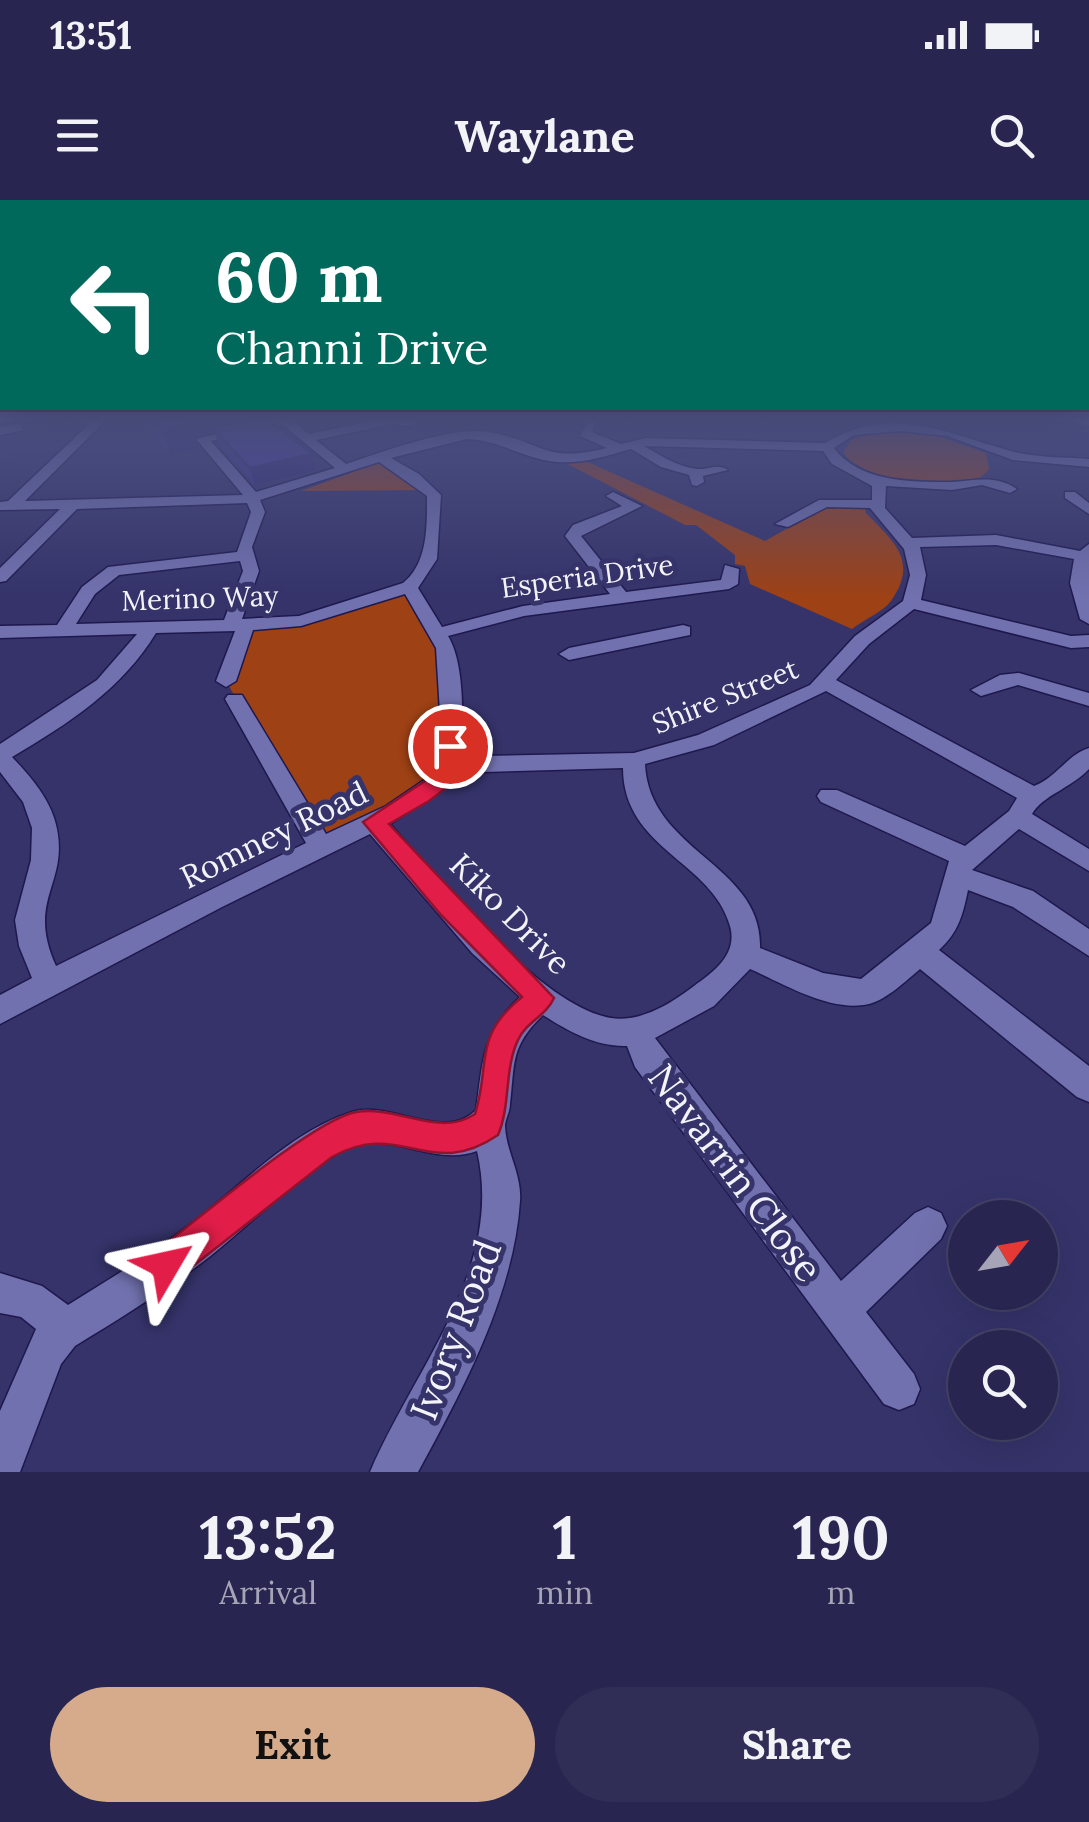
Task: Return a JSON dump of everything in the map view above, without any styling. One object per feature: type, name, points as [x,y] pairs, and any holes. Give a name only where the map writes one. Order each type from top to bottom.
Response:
[{"type":"street","points":[[6,506],[36,478]]},
{"type":"street","points":[[238,478],[248,490],[258,520],[244,547],[251,572],[232,616],[240,624],[231,690],[320,847]]},
{"type":"street","points":[[6,506],[251,499],[318,478]]},
{"type":"street","points":[[415,478],[434,496],[433,530],[424,575],[409,587],[440,633],[450,669],[452,728],[447,776]]},
{"type":"street","points":[[869,478],[952,486],[982,482],[1010,489]]},
{"type":"street","points":[[874,481],[881,494],[879,514],[910,543],[918,575],[911,603],[1070,642],[1088,642]]},
{"type":"street","points":[[613,496],[636,506],[578,528],[573,536],[642,613],[683,631]]},
{"type":"street","points":[[1070,496],[1089,510]]},
{"type":"street","points":[[783,524],[824,503],[878,504]]},
{"type":"street","points":[[0,578],[71,507]]},
{"type":"street","points":[[910,543],[996,540],[1086,559],[1078,593],[1089,618]]},
{"type":"street","points":[[63,630],[88,590],[114,571],[244,556]]},
{"type":"street","name":"Esperia Drive","points":[[440,633],[524,610],[642,613],[730,584],[731,569]]},
{"type":"street","name":"Merino Way","points":[[0,632],[300,621],[409,587]]},
{"type":"street","name":"Shire Street","points":[[447,776],[483,764],[634,760],[706,740],[826,683],[862,640],[911,603]]},
{"type":"street","points":[[569,654],[642,613]]},
{"type":"street","points":[[49,984],[29,931],[31,904],[48,855],[48,832],[39,806],[0,756],[126,664],[150,628]]},
{"type":"street","points":[[981,690],[1008,679],[1019,679],[1089,700]]},
{"type":"street","points":[[826,683],[1024,806],[1089,861]]},
{"type":"street","points":[[744,954],[844,992],[866,992],[920,952],[950,917],[962,866],[1024,806],[1066,780],[1089,755]]},
{"type":"street","points":[[625,1033],[688,1006],[722,982],[744,954],[744,926],[738,912],[710,878],[655,828],[632,773],[634,760]]},
{"type":"street","name":"Romney Road","points":[[0,1010],[374,822],[422,796],[447,776]]},
{"type":"street","points":[[830,796],[1023,899],[1089,944]]},
{"type":"street","name":"Kiko Drive","points":[[374,822],[450,908],[541,998],[580,1022],[625,1033]]},
{"type":"street","points":[[920,952],[1089,1086]]},
{"type":"street","points":[[0,1466],[45,1352],[61,1332],[190,1249],[321,1146],[354,1128],[388,1126],[437,1139],[468,1137],[487,1124],[495,1100],[494,1078],[502,1042],[514,1020],[541,998]]},
{"type":"street","name":"Navarrin Close","points":[[625,1033],[899,1388]]},
{"type":"street","name":"Ivory Road","points":[[393,1472],[428,1412],[494,1246],[502,1197],[487,1124]]},
{"type":"street","name":"Navarrin Close","points":[[840,1310],[928,1226]]},
{"type":"street","points":[[0,1293],[20,1296],[42,1306],[56,1318],[61,1332]]},
{"type":"shaded area","points":[[336,478],[404,478],[422,490],[301,491]]},
{"type":"shaded area","points":[[595,478],[624,478],[765,541],[827,506],[865,506],[866,513],[900,553],[903,574],[891,601],[852,629],[750,584],[745,566],[735,564],[735,555],[696,525],[685,525]]},
{"type":"shaded area","points":[[890,478],[977,478],[939,485]]},
{"type":"shaded area","points":[[409,587],[440,633],[447,775],[321,847],[226,681],[246,625],[275,624]]},
{"type":"route","points":[[166,1265],[321,1146],[354,1128],[388,1126],[437,1139],[468,1137],[487,1124],[495,1100],[494,1078],[502,1042],[514,1020],[541,998],[450,908],[374,822],[422,796],[447,776],[450,746]]}]
